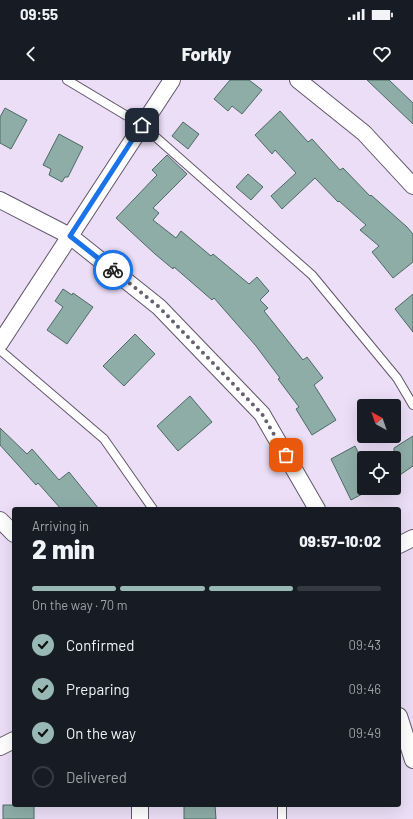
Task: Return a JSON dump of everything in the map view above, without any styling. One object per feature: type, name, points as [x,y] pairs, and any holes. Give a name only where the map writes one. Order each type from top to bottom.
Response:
[{"type":"street","points":[[0,343],[172,80]]},
{"type":"street","points":[[298,80],[364,133],[413,186]]},
{"type":"street","points":[[0,200],[70,236],[159,307],[262,414],[316,507]]},
{"type":"street","points":[[0,520],[12,532]]},
{"type":"street","points":[[401,544],[413,538]]},
{"type":"street","points":[[401,722],[413,760]]},
{"type":"street","points":[[140,807],[140,819]]},
{"type":"lane","points":[[67,80],[142,125],[312,275],[397,378],[413,405]]},
{"type":"lane","points":[[0,350],[104,439],[152,507]]},
{"type":"lane","points":[[282,807],[282,819]]},
{"type":"building","points":[[230,80],[249,80],[262,90],[242,114],[232,106],[228,111],[214,99]]},
{"type":"building","points":[[367,80],[389,80],[413,103],[413,124]]},
{"type":"building","points":[[5,108],[27,120],[11,149],[0,143],[0,117]]},
{"type":"building","points":[[280,111],[308,142],[312,139],[340,170],[343,168],[370,196],[371,195],[413,234],[413,262],[393,278],[372,252],[379,246],[360,230],[366,225],[339,201],[338,202],[315,178],[282,209],[271,196],[296,173],[275,150],[272,154],[255,135]]},
{"type":"building","points":[[183,122],[199,134],[188,149],[172,136]]},
{"type":"building","points":[[59,134],[83,147],[68,177],[65,177],[62,182],[49,175],[51,169],[43,165]]},
{"type":"building","points":[[167,155],[187,174],[153,208],[159,213],[153,220],[176,238],[181,231],[211,256],[213,254],[249,284],[257,277],[269,291],[260,300],[268,308],[264,311],[303,360],[307,357],[323,378],[314,385],[336,420],[312,435],[296,409],[299,407],[278,379],[280,378],[256,346],[214,298],[212,300],[174,267],[173,269],[116,218],[157,175],[152,170]]},
{"type":"building","points":[[248,174],[263,187],[251,200],[236,187]]},
{"type":"building","points":[[63,289],[72,295],[73,293],[93,307],[67,344],[47,330],[63,307],[55,301]]},
{"type":"building","points":[[413,294],[413,332],[395,309]]},
{"type":"building","points":[[135,334],[155,354],[124,386],[103,366]]},
{"type":"building","points":[[190,396],[212,422],[178,451],[157,426]]},
{"type":"building","points":[[0,428],[27,454],[32,449],[59,480],[69,472],[97,507],[59,507],[38,483],[36,485],[0,445]]},
{"type":"building","points":[[413,436],[413,466],[401,474],[401,451],[394,451],[394,448]]},
{"type":"building","points":[[355,446],[358,451],[357,495],[360,495],[351,500],[331,459]]},
{"type":"building","points":[[3,805],[12,805],[12,807],[34,807],[34,819],[3,819]]},
{"type":"building","points":[[184,807],[215,807],[216,819],[184,819]]},
{"type":"way so far","points":[[113,270],[159,307],[262,414],[286,455]]},
{"type":"route","points":[[113,270],[70,236],[142,125]]}]
